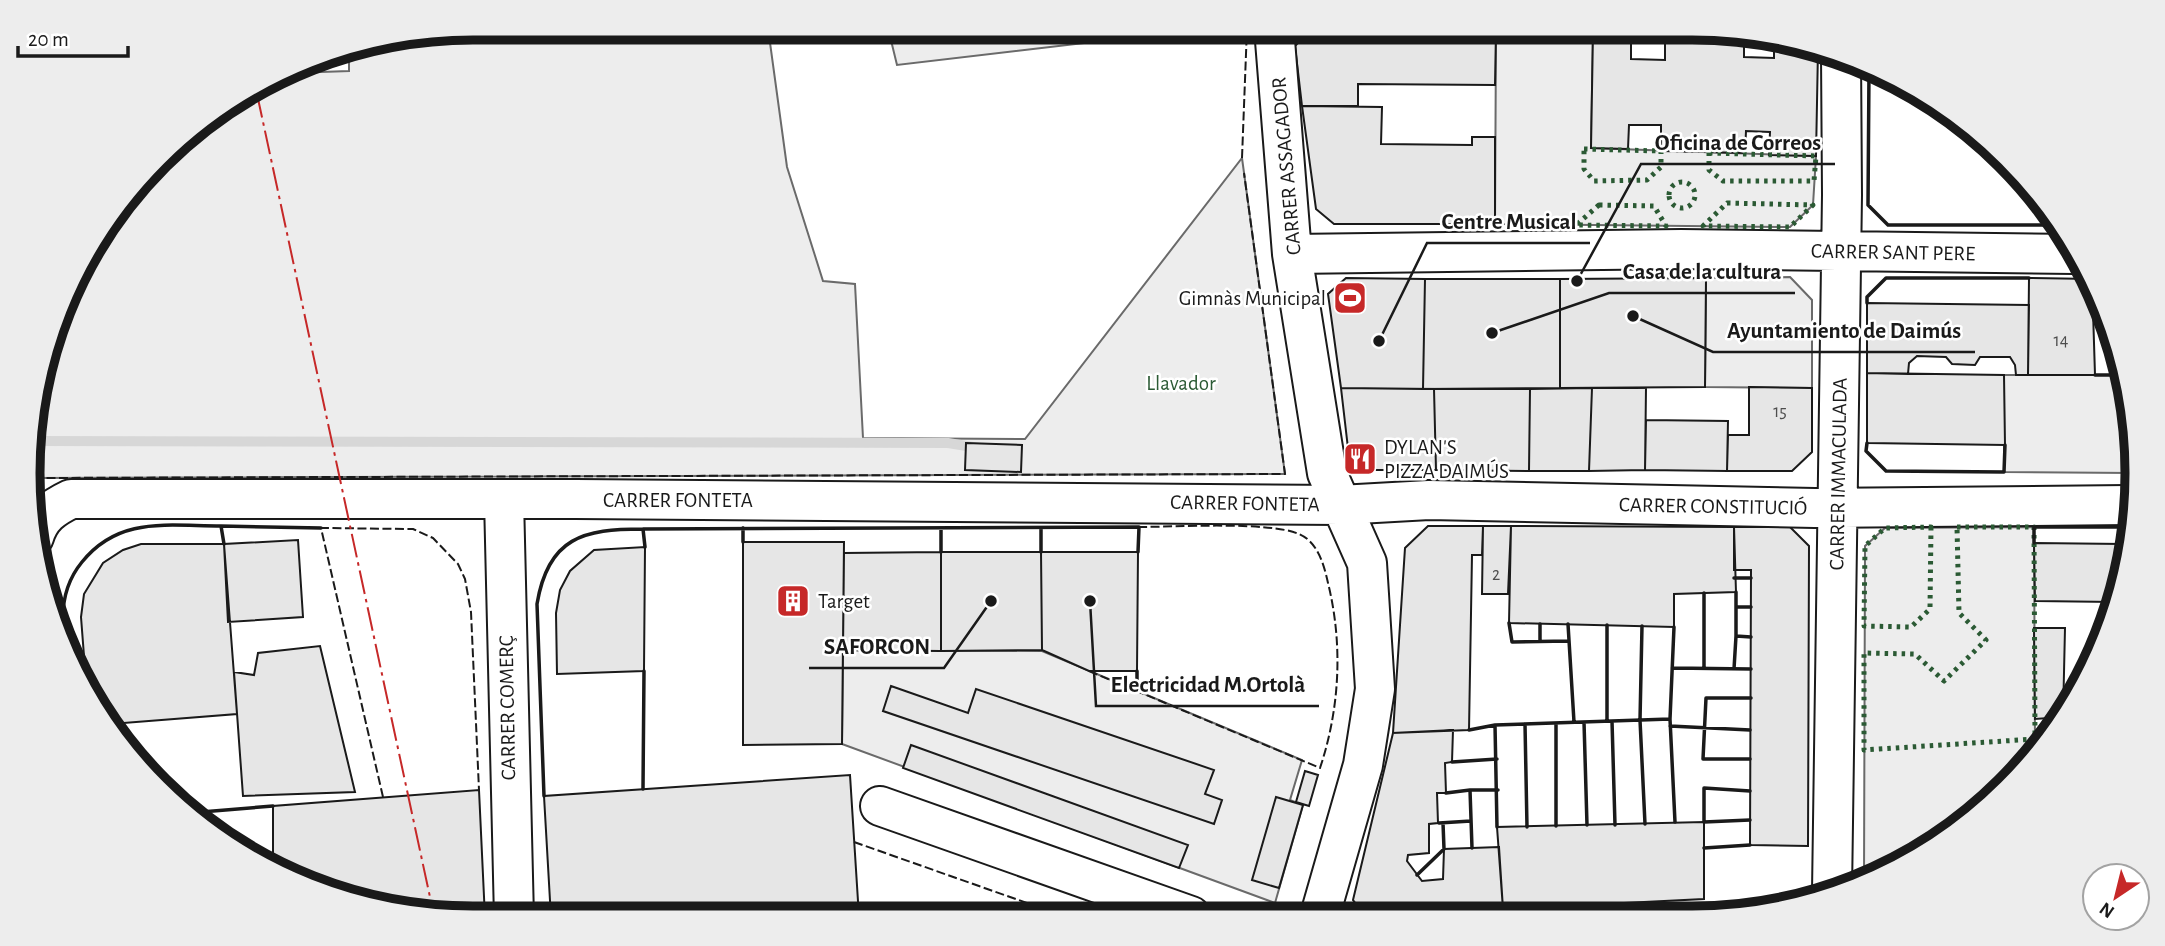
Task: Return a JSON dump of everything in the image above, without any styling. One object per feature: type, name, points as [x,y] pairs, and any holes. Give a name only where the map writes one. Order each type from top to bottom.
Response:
[{"type":"street","name":"CARRER ASSAGADOR","points":[[1276,40],[1292,254],[1327,473],[1367,563],[1375,689],[1363,765],[1323,906]]},
{"type":"street","name":"CARRER IMMACULADA","points":[[1832,883],[1841,67]]},
{"type":"street","name":"CARRER SANT PERE","points":[[1292,254],[1668,250],[2065,254]]},
{"type":"street","name":"CARRER FONTETA","points":[[43,523],[53,508],[71,499],[1340,505]]},
{"type":"street","name":"CARRER COMERÇ","points":[[504,499],[514,906]]},
{"type":"street","name":"CARRER CONSTITUCIÓ","points":[[1340,505],[1429,500],[1838,508],[2124,505]]},
{"type":"street","points":[[880,806],[1163,906]]},
{"type":"shaded area","points":[[770,40],[787,167],[823,281],[855,284],[863,438],[1025,439],[1242,158],[1285,474],[40,478],[44,417],[63,334],[98,257],[130,210],[167,167],[233,113],[309,72],[349,71],[349,59],[389,49],[445,41]]},
{"type":"shaded area","points":[[891,40],[1110,40],[897,65]]},
{"type":"shaded area","points":[[1496,40],[1593,40],[1591,148],[1816,156],[1813,205],[1790,227],[1495,224]]},
{"type":"shaded area","points":[[1790,277],[1812,300],[1812,388],[1705,387],[1706,278]]},
{"type":"shaded area","points":[[2004,375],[2113,375],[2121,417],[2125,473],[2004,472]]},
{"type":"shaded area","points":[[2034,527],[2035,736],[1998,779],[1955,816],[1908,848],[1864,870],[1865,546],[1885,528]]},
{"type":"shaded area","points":[[843,650],[1042,651],[1302,760],[1290,800],[1303,805],[1275,903],[842,744]]},
{"type":"building","points":[[1301,40],[1496,40],[1495,85],[1358,84],[1358,106],[1302,106],[1295,46]]},
{"type":"building","points":[[1593,40],[1631,40],[1631,59],[1665,60],[1665,40],[1692,40],[1744,44],[1744,57],[1774,58],[1774,49],[1818,59],[1816,156],[1769,155],[1770,132],[1746,131],[1745,153],[1661,151],[1661,125],[1629,125],[1628,149],[1591,148]]},
{"type":"building","points":[[1302,106],[1382,107],[1381,144],[1472,145],[1472,137],[1495,137],[1495,224],[1334,224],[1316,209]]},
{"type":"building","points":[[1346,278],[1425,279],[1423,389],[1341,388],[1328,294]]},
{"type":"building","points":[[1706,278],[1705,387],[1560,388],[1560,279]]},
{"type":"building","points":[[2029,278],[2078,279],[2093,310],[2095,375],[2028,375]]},
{"type":"building","points":[[1425,279],[1560,279],[1560,388],[1423,389]]},
{"type":"building","points":[[1867,303],[2029,305],[2028,375],[2016,375],[2015,365],[2010,357],[1980,357],[1975,365],[1952,364],[1946,357],[1917,356],[1909,363],[1908,374],[1867,373]]},
{"type":"building","points":[[1867,373],[2004,375],[2005,445],[1867,443]]},
{"type":"building","points":[[1749,387],[1812,388],[1812,452],[1792,471],[1727,471],[1728,435],[1749,435]]},
{"type":"building","points":[[1341,388],[1434,389],[1436,470],[1365,470],[1355,467],[1349,457]]},
{"type":"building","points":[[1592,388],[1589,471],[1529,471],[1530,389]]},
{"type":"building","points":[[1592,388],[1646,388],[1645,470],[1589,471]]},
{"type":"building","points":[[1434,389],[1530,389],[1529,471],[1436,470]]},
{"type":"building","points":[[1646,420],[1728,421],[1727,471],[1645,470]]},
{"type":"building","points":[[966,443],[1022,445],[1021,472],[965,470]]},
{"type":"building","points":[[1428,526],[1483,526],[1482,555],[1472,555],[1469,730],[1393,733],[1405,548]]},
{"type":"building","points":[[1483,526],[1511,526],[1508,594],[1482,594]]},
{"type":"building","points":[[1511,526],[1734,527],[1736,592],[1674,594],[1674,627],[1509,623]]},
{"type":"building","points":[[1734,527],[1790,527],[1809,546],[1808,846],[1750,845],[1751,570],[1734,570]]},
{"type":"building","points":[[298,540],[303,617],[228,622],[224,544]]},
{"type":"building","name":"Target","points":[[743,542],[844,542],[842,744],[743,745]]},
{"type":"building","points":[[2034,543],[2118,544],[2105,602],[2035,601]]},
{"type":"building","points":[[141,544],[224,544],[237,714],[121,723],[113,713],[85,663],[81,617],[84,594],[103,563],[123,550]]},
{"type":"building","points":[[645,547],[644,671],[557,674],[556,613],[560,590],[570,571],[594,550]]},
{"type":"building","points":[[941,552],[941,651],[843,650],[844,553]]},
{"type":"building","points":[[941,552],[1041,552],[1042,650],[941,651]]},
{"type":"building","points":[[1041,552],[1138,552],[1137,671],[1089,671],[1042,650]]},
{"type":"building","points":[[2034,628],[2065,628],[2064,695],[2048,718],[2035,719]]},
{"type":"building","points":[[320,646],[355,792],[243,796],[234,672],[254,675],[258,653]]},
{"type":"building","points":[[891,686],[968,713],[976,689],[1214,770],[1205,794],[1222,800],[1214,824],[883,711]]},
{"type":"building","points":[[1453,730],[1452,762],[1445,763],[1446,793],[1437,793],[1438,823],[1429,824],[1429,853],[1408,855],[1407,861],[1422,881],[1443,879],[1444,849],[1499,847],[1503,906],[1358,906],[1353,900],[1393,733]]},
{"type":"building","points":[[911,745],[1188,845],[1179,868],[903,768]]},
{"type":"building","points":[[1305,771],[1318,775],[1309,806],[1296,802]]},
{"type":"building","points":[[850,775],[858,906],[550,906],[544,796]]},
{"type":"building","points":[[479,790],[484,906],[445,905],[389,897],[361,891],[307,873],[273,856],[273,806]]},
{"type":"building","points":[[1276,797],[1303,805],[1279,888],[1252,880]]},
{"type":"building","points":[[1704,822],[1704,899],[1563,906],[1503,906],[1497,827]]},
{"type":"waterway","points":[[41,441],[948,443],[979,448]]},
{"type":"hedge","points":[[1584,149],[1661,151],[1661,167],[1647,180],[1594,181],[1584,169],[1584,149]]},
{"type":"hedge","points":[[1709,153],[1816,156],[1814,181],[1723,181],[1709,170],[1709,153]]},
{"type":"hedge","points":[[1682,182],[1691,186],[1695,195],[1691,204],[1682,208],[1673,204],[1669,195],[1673,186],[1682,182]]},
{"type":"hedge","points":[[1727,203],[1813,205],[1790,227],[1703,226],[1727,203]]},
{"type":"hedge","points":[[1599,205],[1654,206],[1666,226],[1576,225],[1599,205]]},
{"type":"hedge","points":[[1931,527],[1930,609],[1911,627],[1864,626],[1865,546],[1885,528],[1931,527]]},
{"type":"hedge","points":[[1957,527],[2034,527],[2035,736]]},
{"type":"hedge","points":[[1957,527],[1959,613],[1986,640],[1944,681],[1915,654],[1864,653],[1864,750],[2032,739]]},
{"type":"fence","points":[[1242,158],[1247,40]]},
{"type":"fence","points":[[40,478],[1285,474],[1244,173]]},
{"type":"fence","points":[[1089,671],[1320,768],[1332,722],[1337,653],[1328,583],[1322,562],[1311,542],[1299,534],[1266,527],[1139,527]]},
{"type":"fence","points":[[383,797],[321,528],[413,529],[433,538],[458,564],[465,579],[471,612],[479,790]]},
{"type":"fence","points":[[854,842],[1036,906]]},
{"type":"wall","points":[[1869,78],[1868,205],[1888,225],[2046,225]]},
{"type":"wall","points":[[1867,303],[1867,297],[1886,278],[2029,278]]},
{"type":"wall","points":[[2095,375],[2113,375]]},
{"type":"wall","points":[[1867,443],[1866,451],[1886,471],[2004,472],[2005,445]]},
{"type":"wall","points":[[64,614],[65,599],[73,576],[96,547],[112,537],[128,530],[163,525],[221,526]]},
{"type":"wall","points":[[224,544],[221,526],[321,528]]},
{"type":"wall","points":[[643,529],[1139,527],[1138,552]]},
{"type":"wall","points":[[2034,543],[2034,527],[2121,527]]},
{"type":"wall","points":[[743,528],[743,542]]},
{"type":"wall","points":[[941,528],[941,552]]},
{"type":"wall","points":[[1041,528],[1041,552]]},
{"type":"wall","points":[[544,796],[537,604],[542,582],[550,564],[560,551],[572,541],[586,535],[603,531],[643,529],[645,547]]},
{"type":"wall","points":[[1734,578],[1751,578]]},
{"type":"wall","points":[[1736,592],[1736,636],[1751,637]]},
{"type":"wall","points":[[1704,593],[1704,668]]},
{"type":"wall","points":[[1736,607],[1751,607]]},
{"type":"wall","points":[[1509,623],[1512,642],[1569,641]]},
{"type":"wall","points":[[1540,624],[1540,641]]},
{"type":"wall","points":[[1568,624],[1574,722]]},
{"type":"wall","points":[[1607,625],[1607,721]]},
{"type":"wall","points":[[1642,626],[1640,720],[1645,824]]},
{"type":"wall","points":[[1674,627],[1670,719],[1675,822]]},
{"type":"wall","points":[[1734,669],[1736,636]]},
{"type":"wall","points":[[1672,668],[1751,669]]},
{"type":"wall","points":[[643,789],[644,671]]},
{"type":"wall","points":[[1137,671],[1137,691]]},
{"type":"wall","points":[[1750,759],[1703,759],[1706,698],[1751,698]]},
{"type":"wall","points":[[1469,730],[1495,725],[1670,719]]},
{"type":"wall","points":[[1612,721],[1615,825]]},
{"type":"wall","points":[[1584,722],[1587,825]]},
{"type":"wall","points":[[1556,723],[1556,826]]},
{"type":"wall","points":[[1525,724],[1527,827]]},
{"type":"wall","points":[[1495,725],[1497,827]]},
{"type":"wall","points":[[1670,726],[1750,730]]},
{"type":"wall","points":[[1452,762],[1497,759]]},
{"type":"wall","points":[[1750,791],[1704,788],[1704,822],[1750,820]]},
{"type":"wall","points":[[1446,793],[1470,790]]},
{"type":"wall","points":[[1472,848],[1470,790],[1498,790]]},
{"type":"wall","points":[[205,812],[273,806]]},
{"type":"wall","points":[[1439,823],[1471,821]]},
{"type":"wall","points":[[1417,875],[1444,849],[1443,823]]},
{"type":"wall","points":[[1704,848],[1750,845]]},
{"type":"power","points":[[258,98],[431,904]]},
{"type":"place","name":"Oficina de Correos","points":[[1577,281]]},
{"type":"place","name":"Gimnàs Municipal","points":[[1350,298]]},
{"type":"place","name":"Ayuntamiento de Daimús","points":[[1633,316]]},
{"type":"place","name":"Casa de la cultura","points":[[1492,333]]},
{"type":"place","name":"Centre Musical","points":[[1379,341]]},
{"type":"place","name":"DYLAN'S PIZZA DAIMÚS","points":[[1360,459]]},
{"type":"place","name":"Target","points":[[793,601]]},
{"type":"place","name":"SAFORCON","points":[[991,601]]},
{"type":"place","name":"Electricidad M.Ortolà","points":[[1090,601]]},
{"type":"park label","name":"Llavador","points":[[1181,383]]}]
